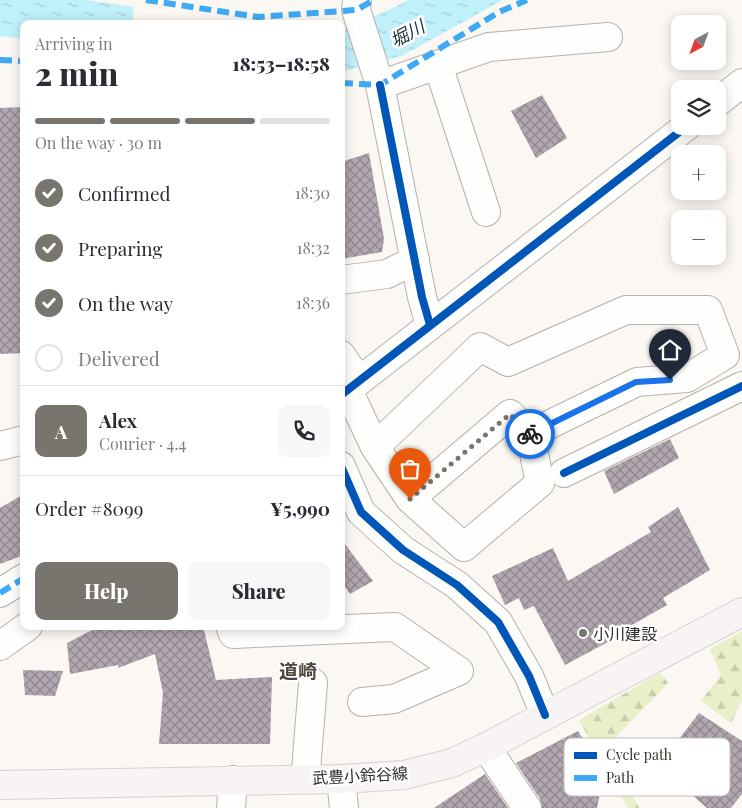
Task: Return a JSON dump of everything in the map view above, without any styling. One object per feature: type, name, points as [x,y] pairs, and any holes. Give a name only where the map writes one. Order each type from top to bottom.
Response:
[{"type":"main road","name":"武豊小鈴谷線","points":[[0,785],[306,778],[341,779],[404,775],[452,763],[486,748],[742,612]]},
{"type":"street","points":[[357,5],[380,85],[414,260],[430,325]]},
{"type":"street","points":[[380,85],[489,47],[608,37]]},
{"type":"street","points":[[438,65],[486,212]]},
{"type":"street","points":[[726,96],[742,84]]},
{"type":"street","points":[[350,388],[675,135]]},
{"type":"street","points":[[345,279],[387,274],[414,260]]},
{"type":"street","points":[[375,448],[480,347],[508,362],[626,310],[708,310],[724,355],[687,378],[636,382],[530,434]]},
{"type":"street","points":[[345,369],[350,388],[375,448],[410,499],[464,547],[540,483],[530,434],[510,414],[410,499]]},
{"type":"street","points":[[564,473],[742,386]]},
{"type":"street","points":[[0,446],[20,441]]},
{"type":"street","points":[[345,475],[361,512],[403,550],[457,585],[498,622],[530,676],[545,715]]},
{"type":"street","points":[[0,593],[20,580]]},
{"type":"street","points":[[345,628],[395,627],[459,671],[394,699],[362,702]]},
{"type":"street","points":[[0,646],[22,630]]},
{"type":"street","points":[[232,630],[233,634],[285,630]]},
{"type":"street","points":[[306,778],[313,683]]},
{"type":"street","points":[[486,748],[527,808]]},
{"type":"street","points":[[341,779],[344,808]]},
{"type":"street","points":[[231,808],[233,780]]},
{"type":"green space","points":[[742,631],[742,701],[731,723],[701,701],[721,675],[710,649]]},
{"type":"green space","points":[[660,673],[668,683],[617,736],[618,738],[589,738],[579,720]]},
{"type":"green space","points":[[621,796],[633,796],[639,808],[628,808]]},
{"type":"water","points":[[0,0],[86,0],[134,7],[132,20],[20,20],[20,38],[0,36]]},
{"type":"water","name":"堀川","points":[[408,0],[503,0],[402,56],[345,71],[345,28]]},
{"type":"building","points":[[542,95],[567,138],[536,158],[511,111]]},
{"type":"building","points":[[20,107],[20,353],[0,354],[0,108]]},
{"type":"building","points":[[369,153],[384,239],[382,252],[345,258],[345,161]]},
{"type":"building","points":[[670,439],[679,458],[614,494],[604,471]]},
{"type":"building","points":[[20,496],[20,556],[0,564],[0,508]]},
{"type":"building","points":[[678,507],[710,570],[663,598],[667,605],[618,633],[619,636],[565,665],[534,606],[524,610],[519,598],[505,605],[492,576],[553,548],[568,581],[651,532],[648,527]]},
{"type":"building","points":[[345,544],[373,581],[350,594],[345,587]]},
{"type":"building","points":[[92,630],[204,630],[216,680],[272,677],[270,744],[159,744],[163,693],[155,654],[118,668],[118,665],[70,674],[67,643]]},
{"type":"building","points":[[23,670],[63,671],[55,696],[25,695]]},
{"type":"building","points":[[699,713],[742,741],[742,794],[731,808],[707,808],[693,796],[730,796],[730,738],[680,738]]},
{"type":"building","points":[[578,731],[583,738],[564,738]]},
{"type":"building","points":[[564,738],[564,796],[599,796],[597,808],[542,808],[540,799],[516,763]]},
{"type":"building","points":[[485,774],[508,808],[434,808]]},
{"type":"marked path","points":[[146,0],[258,17],[356,10],[374,0]]},
{"type":"marked path","points":[[345,83],[380,85],[499,12],[527,0]]},
{"type":"marked path","points":[[0,60],[20,61]]},
{"type":"marked path","points":[[0,593],[20,580]]},
{"type":"cycle path","points":[[380,85],[422,297],[430,325]]},
{"type":"cycle path","points":[[345,392],[675,135]]},
{"type":"cycle path","points":[[564,473],[742,386]]},
{"type":"cycle path","points":[[345,475],[361,512],[403,550],[457,585],[498,622],[529,676],[545,715]]},
{"type":"way so far","points":[[410,499],[510,414],[530,434]]},
{"type":"place","name":"小川建設","points":[[583,633]]},
{"type":"district","name":"道崎","points":[[298,670]]},
{"type":"route","points":[[530,434],[636,382],[670,380]]}]
